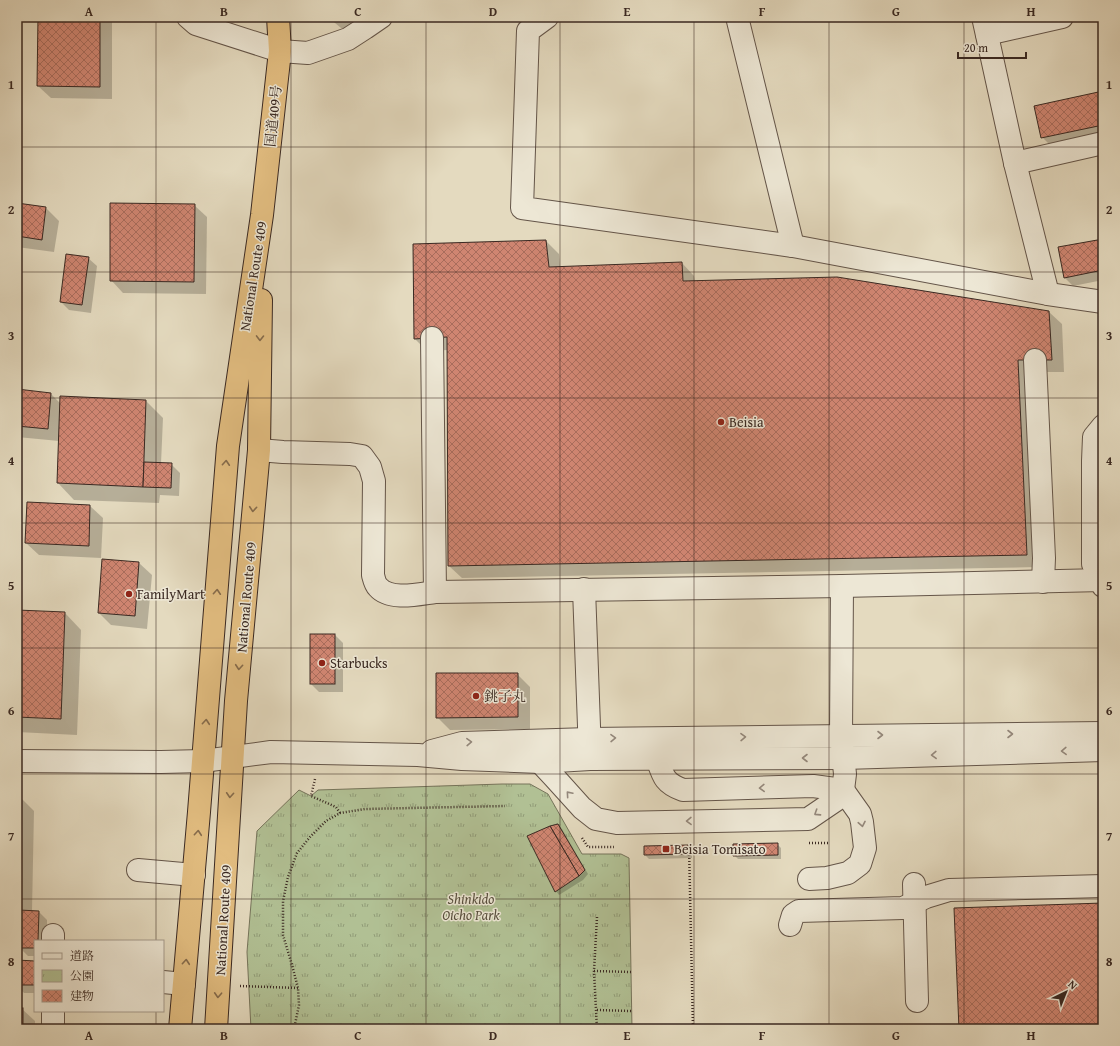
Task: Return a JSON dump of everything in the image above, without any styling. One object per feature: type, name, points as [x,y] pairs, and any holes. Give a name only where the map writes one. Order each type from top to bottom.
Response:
[{"type":"highway","name":"国道409号","points":[[262,215],[280,51],[278,17]]},
{"type":"highway","name":"National Route 409","points":[[216,1029],[236,701],[259,450],[262,215]]},
{"type":"highway","name":"National Route 409","points":[[180,1029],[173,983],[194,875],[228,446],[262,215]]},
{"type":"street","points":[[188,17],[196,24],[280,51],[308,53],[348,39],[381,17]]},
{"type":"street","points":[[547,17],[528,31],[522,208],[793,246],[1048,294],[1103,302]]},
{"type":"street","points":[[737,17],[793,246]]},
{"type":"street","points":[[1048,294],[1015,163],[985,26],[1062,17]]},
{"type":"street","points":[[1015,163],[1103,143]]},
{"type":"street","points":[[432,338],[435,592]]},
{"type":"street","points":[[1035,360],[1044,558],[1043,582]]},
{"type":"street","points":[[259,450],[350,454],[362,456],[370,467],[374,481],[373,575],[376,586],[385,593],[400,595],[435,592],[584,589],[1102,582],[1093,564],[1093,461],[1094,437],[1103,426]]},
{"type":"street","points":[[540,762],[582,808],[596,819],[617,823],[808,819],[836,800],[843,790],[846,774],[841,735],[842,586]]},
{"type":"street","points":[[584,589],[590,749]]},
{"type":"street","points":[[17,761],[203,761],[271,752],[418,755],[462,759],[540,762],[590,749],[841,735],[1103,733]]},
{"type":"street","points":[[418,755],[462,743],[590,749],[657,758],[844,758],[1103,750]]},
{"type":"street","points":[[657,758],[663,774],[668,782],[683,790],[813,786],[843,790],[860,814],[862,822],[865,848],[860,864],[848,874],[827,878],[810,879]]},
{"type":"street","points":[[138,870],[194,875]]},
{"type":"street","points":[[914,893],[926,897],[949,890],[1103,886]]},
{"type":"street","points":[[790,925],[793,915],[799,911],[902,908],[914,893]]},
{"type":"street","points":[[914,893],[917,1002]]},
{"type":"street","points":[[53,1012],[53,1029]]},
{"type":"path","points":[[315,779],[311,796],[336,808],[340,813]]},
{"type":"path","points":[[294,1029],[299,1005],[298,988],[283,935],[283,900],[288,877],[297,853],[310,837],[326,821],[340,813],[365,809],[505,806]]},
{"type":"path","points":[[689,846],[693,1029]]},
{"type":"path","points":[[597,917],[594,971],[598,1029]]},
{"type":"path","points":[[594,971],[631,972]]},
{"type":"path","points":[[239,986],[298,988]]},
{"type":"path","points":[[597,1010],[631,1011]]},
{"type":"green space","name":"Shinkido Oicho Park","points":[[530,784],[548,794],[582,854],[621,854],[629,858],[632,1029],[251,1029],[247,952],[257,831],[299,790],[311,796],[318,790]]},
{"type":"building","points":[[38,17],[100,17],[100,87],[37,86]]},
{"type":"building","points":[[1103,91],[1103,125],[1041,138],[1034,106]]},
{"type":"building","points":[[17,203],[46,207],[42,240],[17,236]]},
{"type":"building","points":[[110,203],[195,204],[194,282],[110,281]]},
{"type":"building","points":[[1103,239],[1103,270],[1064,278],[1058,247]]},
{"type":"building","points":[[546,240],[549,267],[682,262],[683,281],[837,277],[1049,311],[1052,360],[1018,360],[1027,555],[448,566],[447,337],[414,339],[413,244]]},
{"type":"building","points":[[66,254],[89,257],[82,305],[60,302]]},
{"type":"building","points":[[17,389],[51,393],[48,429],[17,426]]},
{"type":"building","points":[[60,396],[146,400],[143,487],[57,483]]},
{"type":"building","points":[[144,462],[172,463],[171,488],[143,487]]},
{"type":"building","points":[[27,502],[90,505],[89,546],[25,543]]},
{"type":"building","points":[[102,559],[139,562],[135,616],[98,613]]},
{"type":"building","points":[[17,610],[65,612],[61,719],[17,717]]},
{"type":"building","points":[[310,634],[335,634],[335,684],[310,684]]},
{"type":"building","points":[[436,673],[518,673],[518,717],[436,718]]},
{"type":"building","points":[[558,824],[585,870],[579,876],[550,826]]},
{"type":"building","points":[[550,826],[579,876],[555,892],[527,836]]},
{"type":"building","points":[[778,843],[778,855],[733,856],[733,844]]},
{"type":"building","points":[[688,845],[688,854],[644,855],[644,846]]},
{"type":"building","points":[[1103,903],[1103,1029],[959,1029],[954,908]]},
{"type":"building","points":[[19,910],[39,911],[38,940],[34,940],[34,948],[18,948]]},
{"type":"building","points":[[17,960],[34,961],[34,985],[17,985]]},
{"type":"building","points":[[17,1008],[23,1008],[23,1029],[17,1029]]},
{"type":"place","name":"Beisia","points":[[721,422]]},
{"type":"place","name":"FamilyMart","points":[[129,594]]},
{"type":"place","name":"Starbucks","points":[[322,663]]},
{"type":"place","name":"銚子丸","points":[[476,696]]},
{"type":"place","name":"Beisia Tomisato","points":[[666,849]]}]
